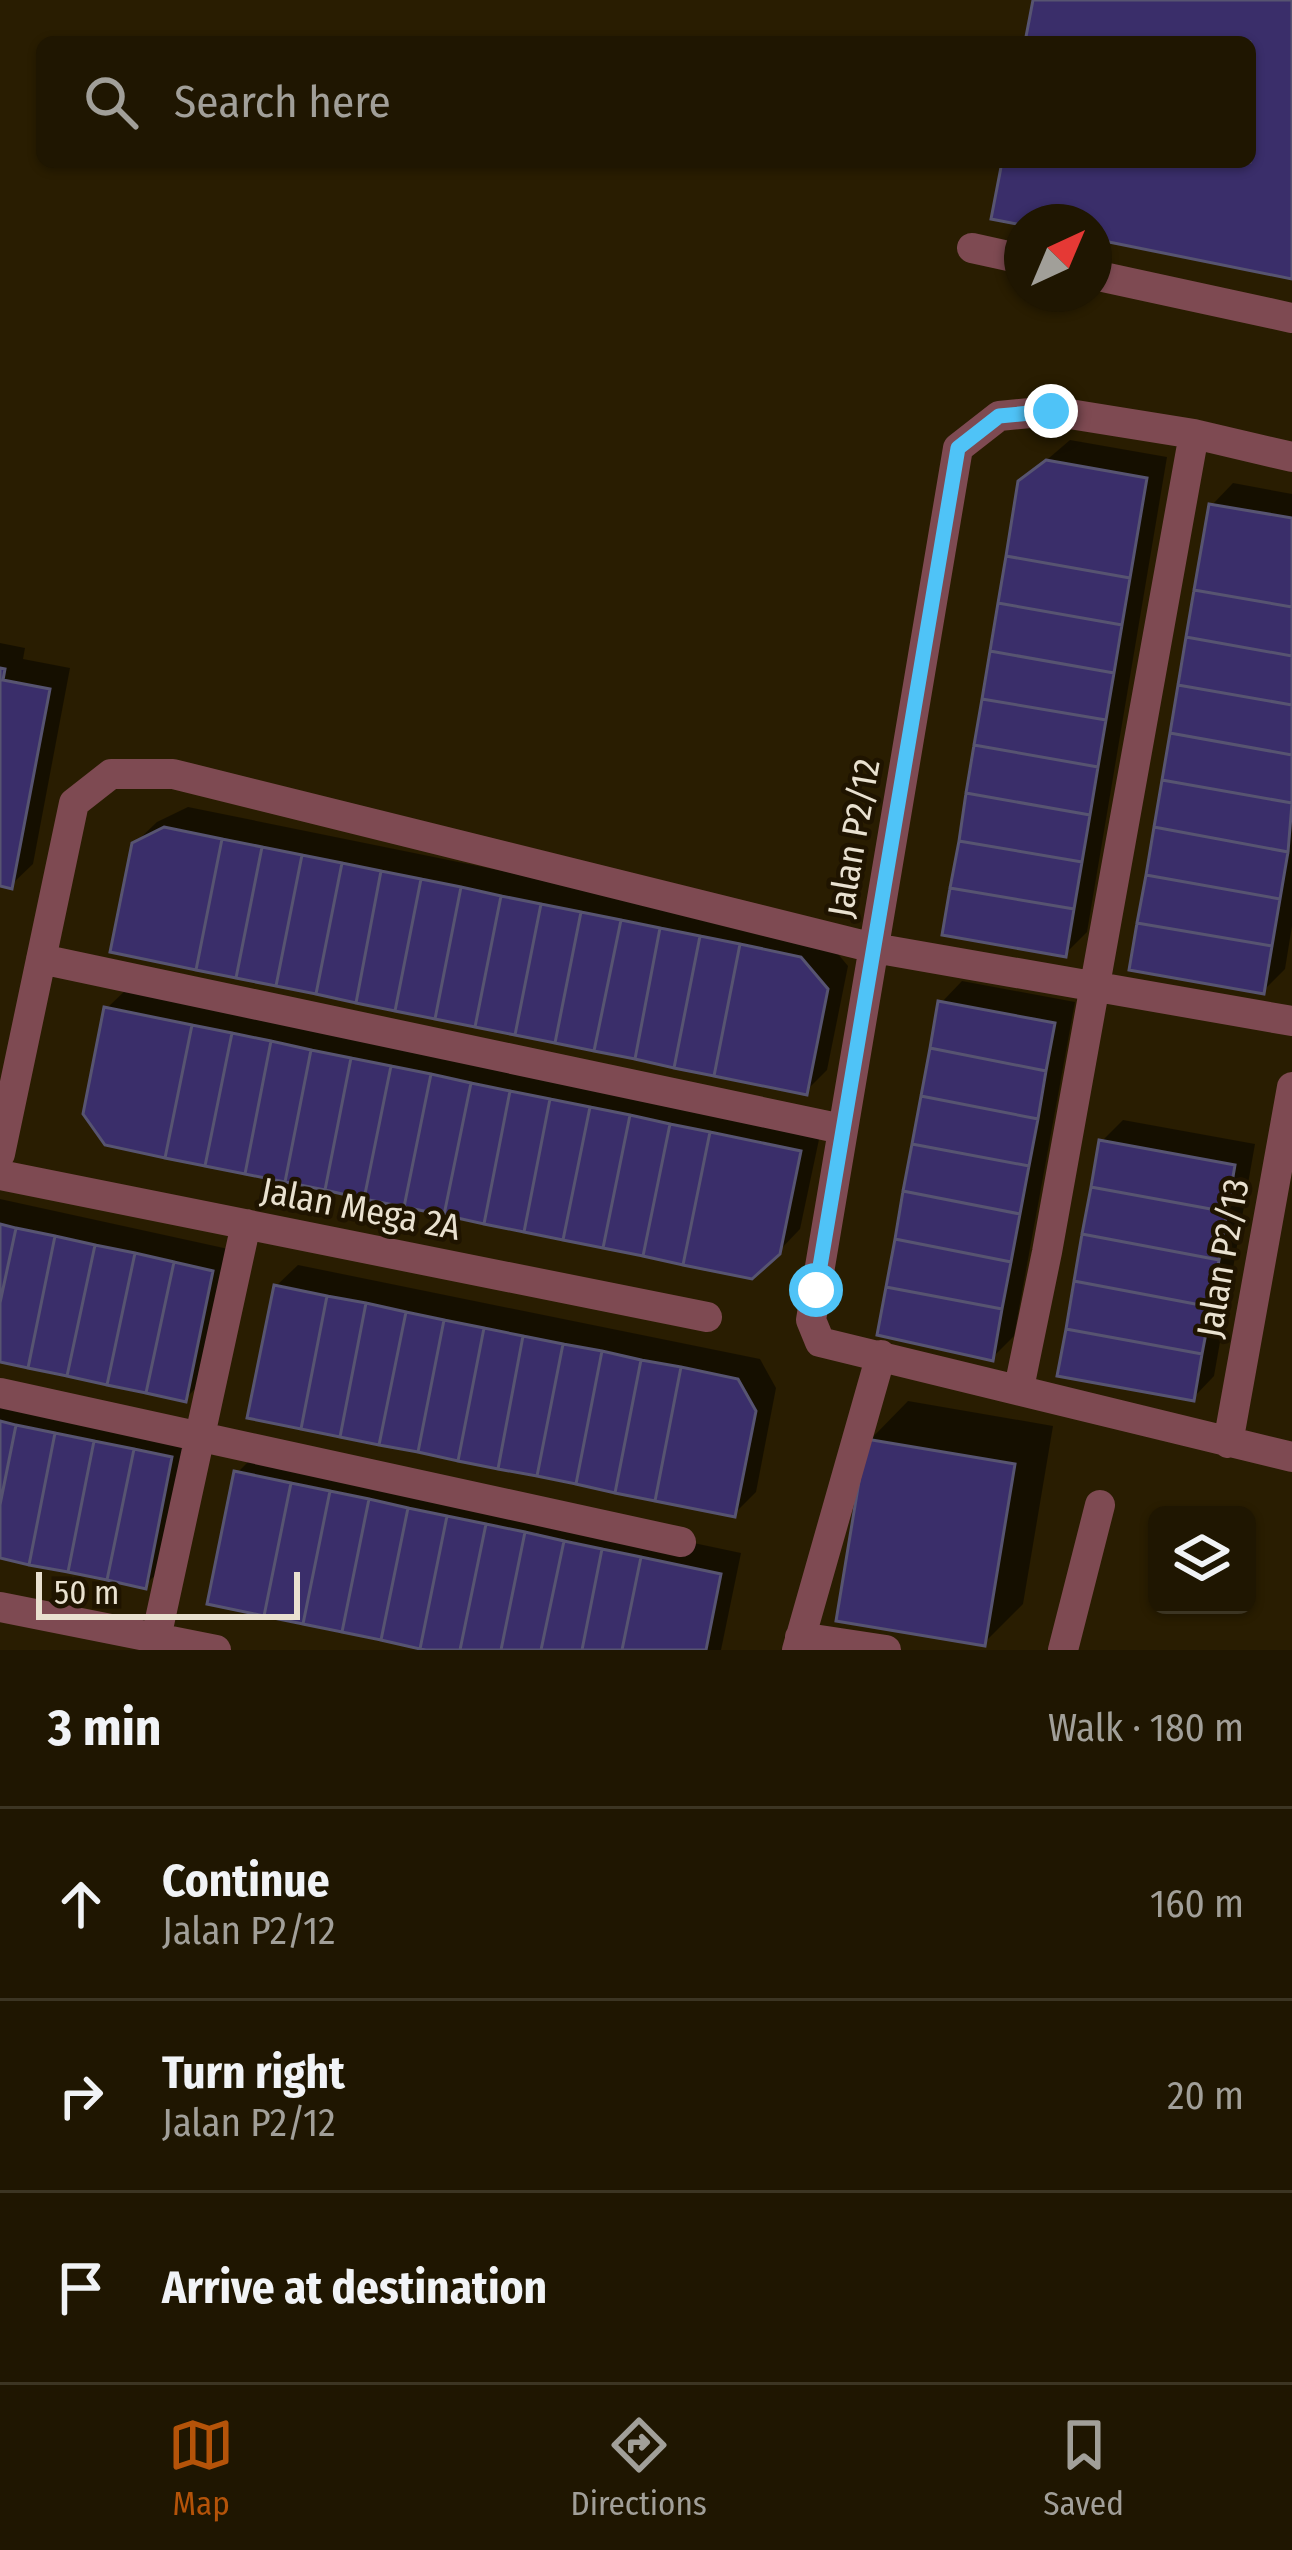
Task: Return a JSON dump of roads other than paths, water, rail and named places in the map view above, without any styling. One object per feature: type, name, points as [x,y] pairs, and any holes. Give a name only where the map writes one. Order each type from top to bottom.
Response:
[{"type":"street","points":[[971,248],[1004,256]]},
{"type":"street","points":[[1112,279],[1292,318]]},
{"type":"street","name":"Jalan P2/12","points":[[881,1355],[820,1342],[811,1320],[958,448],[999,416],[1051,411],[1194,434],[1292,457]]},
{"type":"street","points":[[1019,1388],[1194,434]]},
{"type":"street","points":[[0,1154],[74,803],[111,774],[173,774],[874,948],[1292,1021]]},
{"type":"street","points":[[41,959],[842,1129]]},
{"type":"street","name":"Jalan P2/13","points":[[1228,1442],[1292,1087]]},
{"type":"street","name":"Jalan Mega 2A","points":[[0,1175],[707,1317]]},
{"type":"street","points":[[156,1637],[245,1224]]},
{"type":"street","points":[[886,1650],[798,1643],[881,1355],[1292,1456]]},
{"type":"street","points":[[0,1393],[681,1542]]},
{"type":"street","points":[[1063,1650],[1100,1505]]},
{"type":"street","points":[[0,1607],[216,1650]]}]
